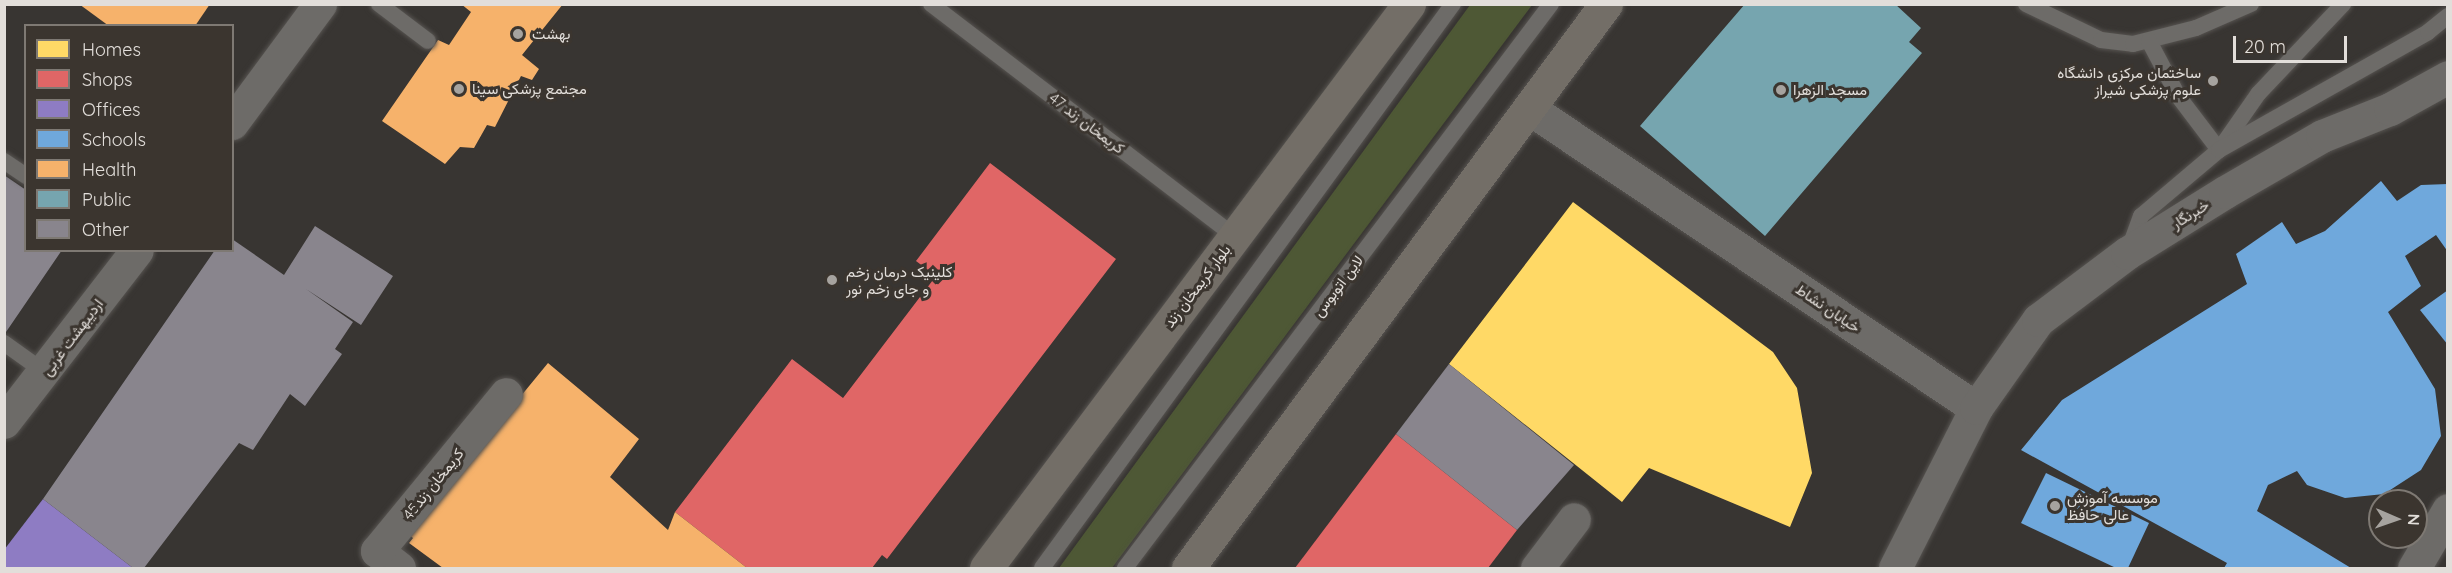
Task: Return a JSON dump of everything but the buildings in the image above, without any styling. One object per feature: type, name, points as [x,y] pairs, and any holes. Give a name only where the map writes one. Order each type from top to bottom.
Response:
[{"type":"main road","points":[[234,120],[320,4]]},
{"type":"main road","name":"بلوار کریمخان زند","points":[[986,568],[1408,4]]},
{"type":"main road","points":[[1188,568],[1606,4]]},
{"type":"main road","name":"خبرنگار","points":[[1976,408],[2038,320],[2127,253],[2322,135],[2390,109],[2448,77]]},
{"type":"main road","points":[[2390,109],[2448,102]]},
{"type":"main road","name":"خیابان نشاط","points":[[1530,109],[1976,408]]},
{"type":"main road","name":"اردیبهشت غربی","points":[[4,422],[46,373],[133,252]]},
{"type":"main road","name":"کریمخان زند45","points":[[399,568],[377,551],[506,394]]},
{"type":"main road","points":[[1895,568],[1976,408]]},
{"type":"main road","points":[[2414,568],[2448,510]]},
{"type":"main road","points":[[1537,568],[1574,519]]},
{"type":"lane","points":[[379,4],[428,41]]},
{"type":"lane","points":[[1042,568],[1453,4]]},
{"type":"lane","name":"لاین اتوبوس","points":[[1125,568],[1551,4]]},
{"type":"lane","points":[[2026,4],[2101,40],[2149,41],[2251,4]]},
{"type":"lane","points":[[2219,150],[2252,101],[2343,4]]},
{"type":"lane","name":"47 کریمخان زند","points":[[935,8],[1234,236]]},
{"type":"lane","points":[[2127,253],[2141,216],[2219,150],[2428,32],[2448,16]]},
{"type":"lane","points":[[2149,41],[2178,96],[2219,150]]},
{"type":"lane","points":[[4,161],[24,175]]},
{"type":"lane","points":[[4,343],[46,373]]},
{"type":"green space","points":[[1470,5],[1532,5],[1112,568],[1059,568]]},
{"type":"place","name":"بهشت","points":[[518,34]]},
{"type":"place","name":"ساختمان مرکزی دانشگاه علوم پزشکی شیراز","points":[[2213,81]]},
{"type":"place","name":"مجتمع پزشکی سینا","points":[[459,89]]},
{"type":"place","name":"مسجد الزهرا","points":[[1781,90]]},
{"type":"place","name":"کلینیک درمان زخم و جای زخم نور","points":[[832,280]]},
{"type":"place","name":"موسسه آموزش عالی حافظ","points":[[2055,506]]}]
